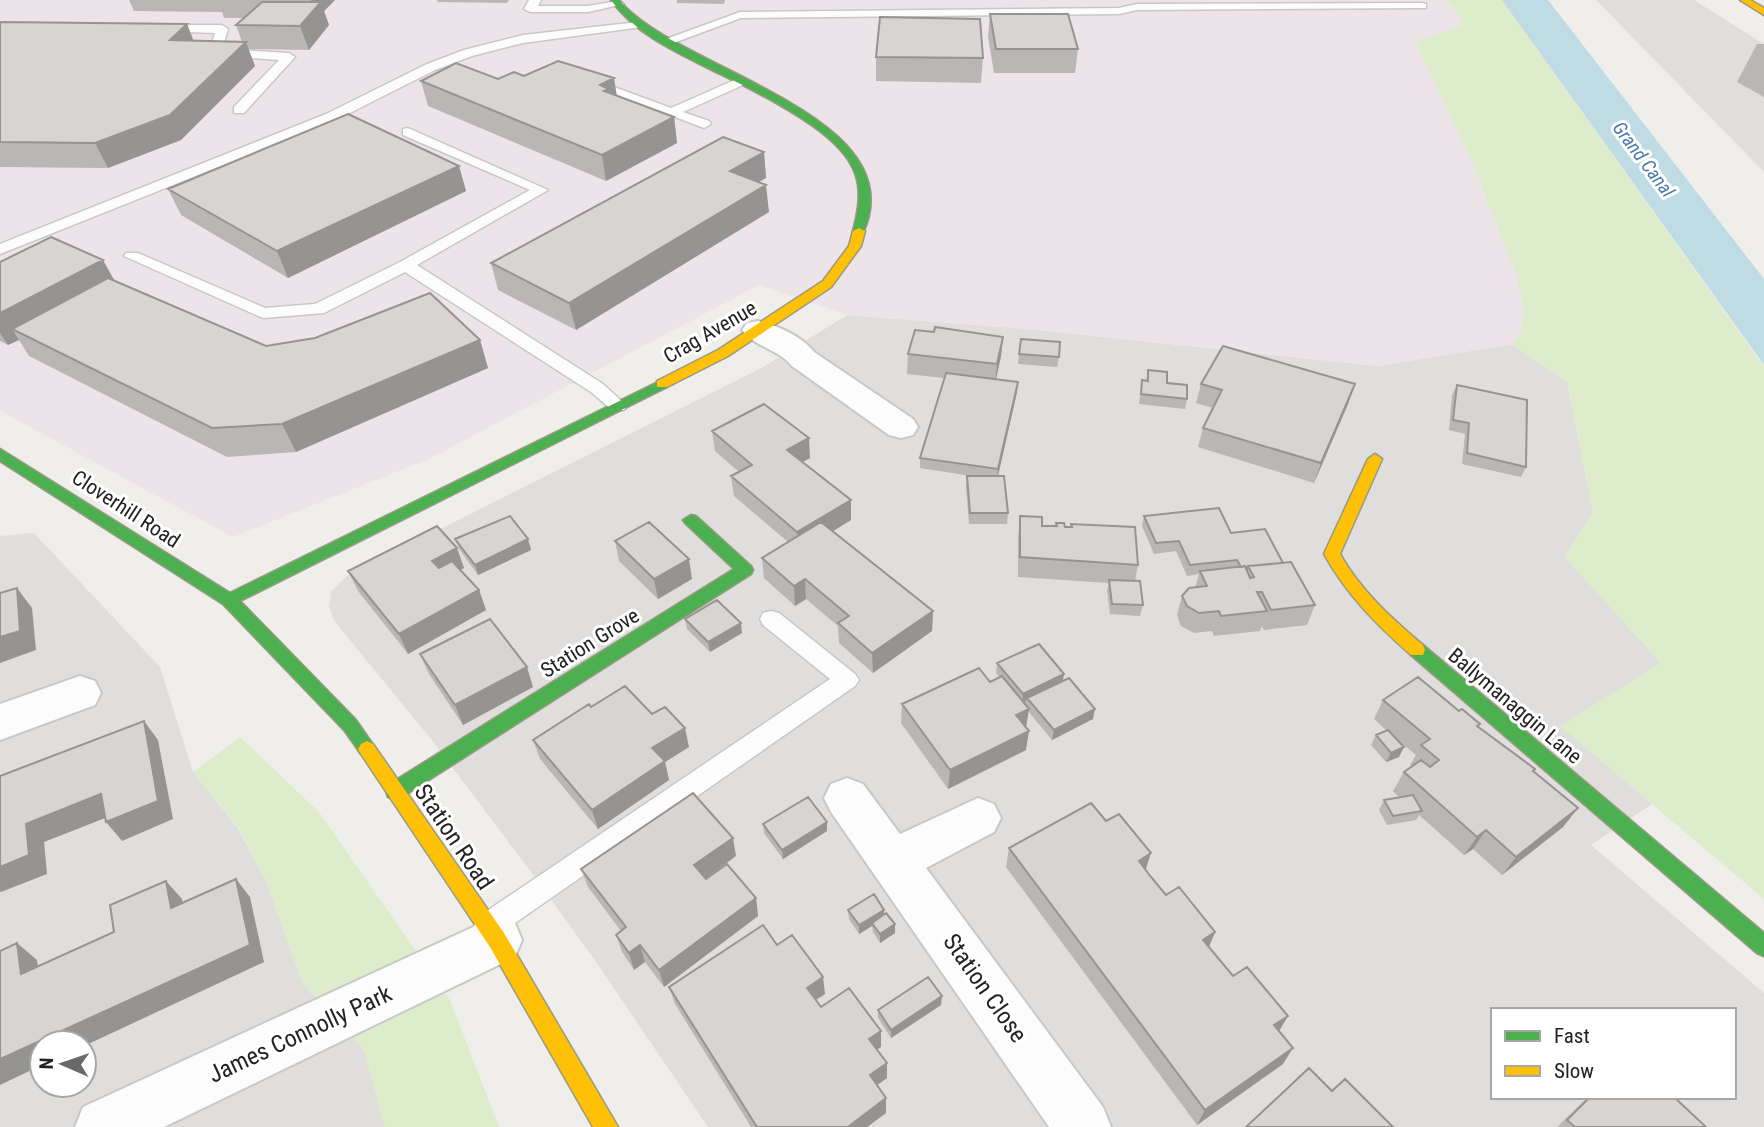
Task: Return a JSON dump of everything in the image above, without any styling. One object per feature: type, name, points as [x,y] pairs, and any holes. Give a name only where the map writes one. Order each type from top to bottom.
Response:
[{"type":"street","points":[[1744,0],[1764,12]]},
{"type":"street","name":"Crag Avenue","points":[[229,600],[723,353],[827,284],[855,246],[865,204],[863,184],[857,164],[832,135],[810,119],[664,42],[638,25],[624,13],[617,2]]},
{"type":"street","points":[[758,330],[797,351],[803,359],[901,427]]},
{"type":"street","name":"Cloverhill Road","points":[[0,454],[229,600]]},
{"type":"street","name":"Ballymanaggin Lane","points":[[1375,459],[1332,554],[1346,582],[1369,609],[1764,946]]},
{"type":"street","name":"Station Grove","points":[[395,791],[745,570],[691,520]]},
{"type":"street","name":"Station Road","points":[[229,600],[349,725],[493,933],[606,1127]]},
{"type":"street","points":[[0,722],[80,693]]},
{"type":"street","name":"Station Close","points":[[847,798],[894,861],[1072,1123]]},
{"type":"street","points":[[894,861],[978,818]]},
{"type":"street","name":"James Connolly Park","points":[[103,1127],[493,933]]},
{"type":"lane","points":[[535,0],[530,9],[588,9],[617,2]]},
{"type":"lane","points":[[664,42],[740,15],[1119,11],[1135,4],[1422,6]]},
{"type":"lane","points":[[0,249],[331,117],[431,67],[468,53],[523,39],[638,25]]},
{"type":"lane","points":[[153,30],[222,29],[215,52],[289,57],[239,110]]},
{"type":"lane","points":[[573,79],[601,85],[704,124]]},
{"type":"lane","points":[[672,112],[740,82]]},
{"type":"lane","points":[[132,256],[263,313],[318,309],[406,265],[541,190],[408,132]]},
{"type":"lane","points":[[406,265],[597,388],[618,406]]},
{"type":"lane","points":[[493,933],[847,680],[771,619]]},
{"type":"shaded area","points":[[0,0],[1446,0],[1461,18],[1460,26],[1415,43],[1472,162],[1517,277],[1524,311],[1521,332],[1512,344],[1378,366],[1028,329],[847,315],[759,285],[429,459],[233,537],[0,411]]},
{"type":"shaded area","points":[[1596,0],[1694,0],[1764,44],[1764,172]]},
{"type":"shaded area","points":[[847,315],[1028,329],[1378,366],[1512,344],[1567,382],[1593,512],[1565,557],[1661,663],[1561,726],[1652,804],[1591,845],[1764,993],[1764,1127],[708,1127],[534,876],[431,739],[335,622],[329,607],[331,592],[347,576],[765,366]]},
{"type":"shaded area","points":[[34,533],[160,667],[193,772],[238,828],[267,883],[302,982],[364,1050],[385,1127],[0,1127],[0,536]]},
{"type":"green space","points":[[1446,0],[1502,0],[1764,367],[1764,899],[1560,726],[1661,663],[1565,557],[1593,512],[1567,382],[1512,344],[1521,332],[1524,311],[1517,277],[1472,162],[1415,42],[1460,26],[1461,18]]},
{"type":"green space","points":[[240,737],[319,812],[450,1000],[499,1127],[385,1127],[364,1050],[302,982],[267,883],[239,828],[193,772]]},
{"type":"water","name":"Grand Canal","points":[[1502,0],[1548,0],[1764,279],[1764,365]]},
{"type":"building","points":[[262,2],[321,2],[300,26],[236,25]]},
{"type":"building","points":[[990,14],[1068,14],[1078,49],[996,49]]},
{"type":"building","points":[[880,17],[980,19],[983,58],[876,57]]},
{"type":"building","points":[[0,22],[187,24],[170,40],[246,42],[170,115],[95,143],[0,142]]},
{"type":"building","points":[[558,61],[614,78],[600,85],[609,89],[604,91],[674,117],[602,155],[421,81],[456,63],[498,79],[514,72],[524,76]]},
{"type":"building","points":[[348,114],[459,166],[277,251],[168,189]]},
{"type":"building","points":[[723,137],[764,152],[730,171],[766,185],[569,303],[491,263]]},
{"type":"building","points":[[51,237],[103,260],[0,313],[0,262]]},
{"type":"building","points":[[108,278],[266,346],[315,338],[430,293],[480,340],[282,424],[212,428],[12,329]]},
{"type":"building","points":[[935,327],[1003,337],[997,364],[908,354],[915,330],[934,332]]},
{"type":"building","points":[[1021,339],[1060,342],[1059,357],[1019,354]]},
{"type":"building","points":[[1223,346],[1355,384],[1321,463],[1203,428],[1222,390],[1201,384]]},
{"type":"building","points":[[1148,370],[1167,372],[1167,383],[1187,385],[1187,399],[1141,394],[1142,380],[1148,381]]},
{"type":"building","points":[[946,373],[1018,382],[998,469],[920,458]]},
{"type":"building","points":[[1457,385],[1527,400],[1526,467],[1467,453],[1469,423],[1453,420]]},
{"type":"building","points":[[764,404],[809,438],[787,450],[851,500],[797,532],[731,476],[752,465],[712,431]]},
{"type":"building","points":[[967,476],[1004,476],[1008,513],[970,513]]},
{"type":"building","points":[[1219,508],[1231,533],[1265,529],[1283,563],[1248,566],[1247,570],[1245,566],[1241,567],[1237,560],[1190,565],[1179,541],[1156,543],[1144,516]]},
{"type":"building","points":[[510,516],[528,539],[475,565],[455,539]]},
{"type":"building","points":[[1020,516],[1042,517],[1042,526],[1064,523],[1065,527],[1072,527],[1071,524],[1135,527],[1138,565],[1020,557]]},
{"type":"building","points":[[649,522],[689,559],[654,579],[615,541]]},
{"type":"building","points":[[821,522],[933,611],[872,653],[838,623],[849,616],[805,579],[794,586],[762,558]]},
{"type":"building","points":[[437,526],[457,548],[432,561],[439,568],[452,561],[479,590],[399,634],[348,571]]},
{"type":"building","points":[[1291,562],[1315,605],[1271,610],[1262,592],[1257,592],[1267,611],[1221,616],[1219,611],[1199,613],[1187,606],[1182,596],[1189,588],[1207,586],[1200,571],[1245,566],[1250,578],[1254,577],[1248,566]]},
{"type":"building","points":[[1109,580],[1140,581],[1143,605],[1112,604]]},
{"type":"building","points":[[17,588],[20,631],[0,637],[0,593]]},
{"type":"building","points":[[717,600],[741,623],[708,642],[685,619]]},
{"type":"building","points":[[490,619],[527,667],[455,705],[420,654]]},
{"type":"building","points":[[1039,644],[1064,674],[1023,694],[997,663]]},
{"type":"building","points":[[979,668],[990,682],[1002,676],[1029,709],[1016,715],[1029,731],[950,770],[902,704]]},
{"type":"building","points":[[1418,677],[1459,711],[1462,709],[1480,724],[1477,726],[1535,769],[1533,771],[1578,808],[1516,857],[1486,830],[1477,837],[1404,772],[1421,760],[1430,767],[1439,760],[1421,745],[1430,739],[1383,700]]},
{"type":"building","points":[[1069,678],[1095,709],[1054,730],[1027,698]]},
{"type":"building","points":[[625,686],[652,714],[665,707],[685,728],[652,748],[665,761],[592,810],[533,740],[589,704],[591,707]]},
{"type":"building","points":[[144,721],[158,801],[106,822],[101,794],[26,824],[29,855],[0,867],[0,776]]},
{"type":"building","points":[[1388,730],[1404,747],[1391,753],[1376,735]]},
{"type":"building","points":[[693,793],[733,838],[694,865],[706,879],[727,864],[756,898],[659,970],[640,945],[629,953],[616,935],[626,927],[581,869]]},
{"type":"building","points":[[1413,795],[1422,811],[1393,816],[1384,800]]},
{"type":"building","points":[[808,797],[827,822],[782,850],[763,824]]},
{"type":"building","points":[[1091,803],[1106,821],[1119,814],[1151,853],[1139,861],[1166,895],[1179,887],[1215,932],[1203,940],[1233,976],[1247,967],[1288,1016],[1274,1025],[1293,1048],[1205,1110],[1009,848]]},
{"type":"building","points":[[236,879],[250,945],[66,1029],[28,1029],[28,1046],[0,1059],[0,951],[17,943],[21,974],[114,932],[110,905],[166,881],[171,908]]},
{"type":"building","points":[[874,894],[884,910],[859,925],[848,910]]},
{"type":"building","points":[[886,913],[895,924],[880,934],[872,923]]},
{"type":"building","points":[[763,925],[777,945],[792,935],[823,977],[807,988],[821,1007],[849,988],[881,1031],[869,1039],[887,1063],[870,1075],[886,1098],[848,1127],[757,1127],[669,987]]},
{"type":"building","points":[[928,977],[942,996],[891,1030],[878,1010]]},
{"type":"building","points":[[1309,1068],[1332,1091],[1345,1079],[1393,1127],[1246,1127]]},
{"type":"building","points":[[1588,1099],[1676,1099],[1706,1127],[1575,1127],[1567,1120]]},
{"type":"traffic: fast","points":[[615,0],[629,16],[654,35],[777,99],[824,129],[843,146],[856,163],[863,179],[864,205],[859,231]]},
{"type":"traffic: fast","points":[[229,600],[662,384]]},
{"type":"traffic: fast","points":[[0,454],[229,600],[350,725],[367,749]]},
{"type":"traffic: fast","points":[[395,791],[745,570],[691,520]]},
{"type":"traffic: fast","points":[[1417,650],[1764,946]]},
{"type":"traffic: slow","points":[[1744,0],[1764,12]]},
{"type":"traffic: slow","points":[[662,384],[723,353],[827,284],[855,246],[859,231]]},
{"type":"traffic: slow","points":[[1375,459],[1332,554],[1359,595],[1417,650]]},
{"type":"traffic: slow","points":[[367,749],[497,940],[606,1127]]}]
